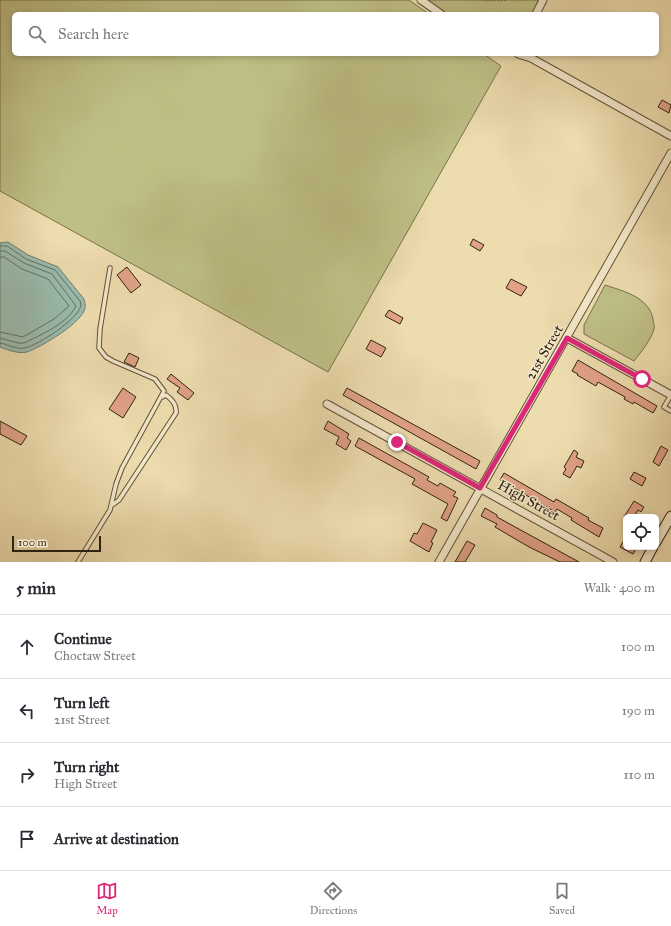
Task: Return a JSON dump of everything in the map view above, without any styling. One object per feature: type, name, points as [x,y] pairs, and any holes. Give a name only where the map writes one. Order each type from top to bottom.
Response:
[{"type":"main road","points":[[659,537],[671,516]]},
{"type":"main road","points":[[644,562],[651,550]]},
{"type":"street","points":[[421,0],[438,12]]},
{"type":"street","points":[[537,12],[543,0]]},
{"type":"street","points":[[524,56],[531,58],[671,136]]},
{"type":"street","name":"21st Street","points":[[439,562],[671,153]]},
{"type":"street","points":[[567,338],[671,395]]},
{"type":"street","name":"High Street","points":[[327,404],[613,562]]},
{"type":"lane","points":[[110,268],[100,329],[99,348],[106,357],[113,361],[155,379],[164,391],[122,468],[116,484],[112,506]]},
{"type":"lane","points":[[671,395],[664,407],[671,411]]},
{"type":"lane","points":[[78,562],[112,506],[118,500],[176,413],[177,408],[172,400],[166,396],[162,397]]},
{"type":"path","points":[[483,0],[506,0]]},
{"type":"green space","points":[[0,0],[409,0],[426,12],[12,12],[12,56],[487,56],[501,66],[328,372],[0,191]]},
{"type":"green space","points":[[421,0],[543,0],[537,12],[438,12]]},
{"type":"green space","points":[[605,285],[634,296],[641,300],[651,311],[654,327],[653,333],[643,350],[634,361],[584,334],[584,325]]},
{"type":"water","points":[[8,242],[28,255],[58,267],[84,299],[85,304],[84,311],[75,323],[50,341],[27,352],[17,352],[0,347],[0,243]]},
{"type":"building","points":[[662,100],[671,105],[669,113],[658,107]]},
{"type":"building","points":[[473,239],[484,245],[480,251],[470,245]]},
{"type":"building","points":[[127,267],[141,285],[131,293],[117,275]]},
{"type":"building","points":[[511,279],[527,287],[521,296],[506,288]]},
{"type":"building","points":[[389,310],[403,318],[400,324],[385,316]]},
{"type":"building","points":[[371,340],[386,348],[381,357],[366,349]]},
{"type":"building","points":[[129,353],[139,358],[135,367],[124,362]]},
{"type":"building","points":[[578,360],[657,406],[653,413],[634,402],[633,404],[624,399],[625,397],[598,382],[596,386],[577,375],[578,374],[572,371]]},
{"type":"building","points":[[171,374],[194,393],[188,400],[177,392],[180,388],[167,379]]},
{"type":"building","points":[[123,388],[136,397],[123,418],[109,409]]},
{"type":"building","points":[[347,388],[480,461],[476,469],[343,395]]},
{"type":"building","points":[[0,421],[27,436],[21,445],[0,434]]},
{"type":"building","points":[[328,421],[349,434],[347,438],[351,441],[346,450],[336,444],[339,437],[324,429]]},
{"type":"building","points":[[359,438],[429,477],[427,480],[438,486],[440,483],[456,492],[453,496],[458,498],[447,521],[441,518],[448,504],[412,484],[415,479],[355,446]]},
{"type":"building","points":[[661,446],[668,450],[659,466],[653,462]]},
{"type":"building","points":[[574,450],[578,453],[576,457],[584,461],[581,468],[577,466],[570,478],[563,474],[566,469],[564,467]]},
{"type":"building","points":[[634,472],[646,478],[642,486],[630,479]]},
{"type":"building","points":[[504,473],[554,502],[556,499],[589,518],[588,520],[603,528],[599,537],[571,520],[572,518],[557,509],[555,512],[500,480]]},
{"type":"building","points":[[634,501],[644,507],[641,512],[638,510],[636,514],[626,514]]},
{"type":"building","points":[[485,508],[497,515],[497,517],[579,562],[560,562],[529,547],[495,527],[497,524],[481,516]]},
{"type":"building","points":[[423,523],[437,530],[431,542],[433,543],[429,552],[410,541],[414,533],[417,534]]},
{"type":"building","points":[[467,541],[475,545],[465,562],[455,562]]},
{"type":"building","points":[[626,550],[635,550],[633,554]]},
{"type":"route","points":[[397,442],[480,488],[516,429],[567,338],[642,379]]}]
